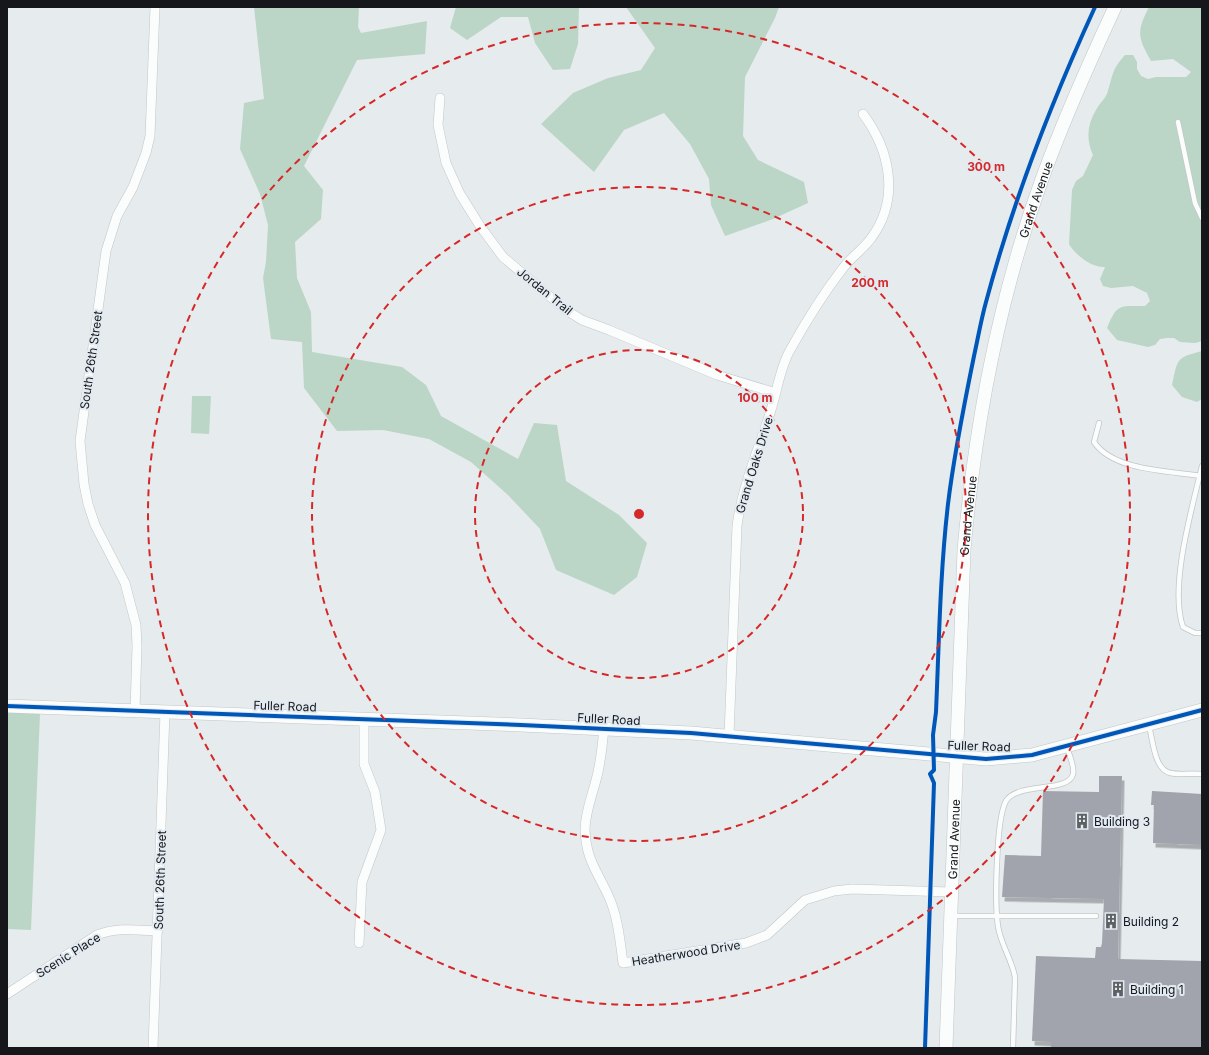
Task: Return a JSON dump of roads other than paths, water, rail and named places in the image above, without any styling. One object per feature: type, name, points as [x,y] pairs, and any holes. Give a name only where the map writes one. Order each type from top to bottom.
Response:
[{"type":"street","name":"South 26th Street","points":[[135,711],[137,646],[136,625],[125,583],[95,525],[88,504],[84,484],[80,441],[106,250],[117,216],[133,187],[146,153],[150,136],[155,7]]},
{"type":"street","name":"Grand Avenue","points":[[946,1048],[964,550],[970,482],[986,380],[1013,271],[1040,183],[1063,124],[1115,7]]},
{"type":"street","name":"Jordan Trail","points":[[440,98],[438,125],[446,163],[460,194],[480,226],[503,257],[566,310],[582,320],[717,375],[776,393]]},
{"type":"street","name":"Grand Oaks Drive","points":[[729,736],[738,519],[788,354],[810,316],[842,269],[871,239],[885,210],[889,179],[887,162],[883,148],[874,129],[863,114]]},
{"type":"street","name":"Fuller Road","points":[[7,706],[604,729],[729,736],[986,759],[1012,758],[1067,748],[1202,710]]},
{"type":"street","name":"South 26th Street","points":[[153,1048],[165,712]]},
{"type":"street","points":[[359,943],[362,882],[380,830],[375,792],[364,764],[364,719]]},
{"type":"street","name":"Heatherwood Drive","points":[[604,729],[601,754],[590,800],[585,830],[588,850],[594,869],[608,895],[613,909],[623,963],[746,943],[767,935],[794,909],[806,900],[834,891],[852,889],[951,892]]},
{"type":"street","name":"Scenic Place","points":[[7,994],[97,935],[108,931],[124,929],[158,931]]},
{"type":"lane","points":[[1178,122],[1195,203],[1202,218]]},
{"type":"lane","points":[[1099,424],[1094,442],[1100,450],[1112,457],[1126,463],[1152,469],[1201,476]]},
{"type":"lane","points":[[1202,466],[1201,476],[1185,541],[1181,574],[1179,613],[1184,627],[1195,633],[1202,633]]},
{"type":"lane","points":[[1149,725],[1158,763],[1163,769],[1170,773],[1202,774]]},
{"type":"lane","points":[[1013,1048],[1015,977],[1013,966],[1005,950],[999,932],[996,916],[997,871],[1002,812],[1006,801],[1010,797],[1020,792],[1065,783],[1071,780],[1074,772],[1067,748]]},
{"type":"lane","points":[[950,916],[1096,916]]},
{"type":"place","name":"Building 3","points":[[1082,821]]},
{"type":"place","name":"Building 2","points":[[1111,921]]},
{"type":"place","name":"Building 1","points":[[1118,989]]}]
